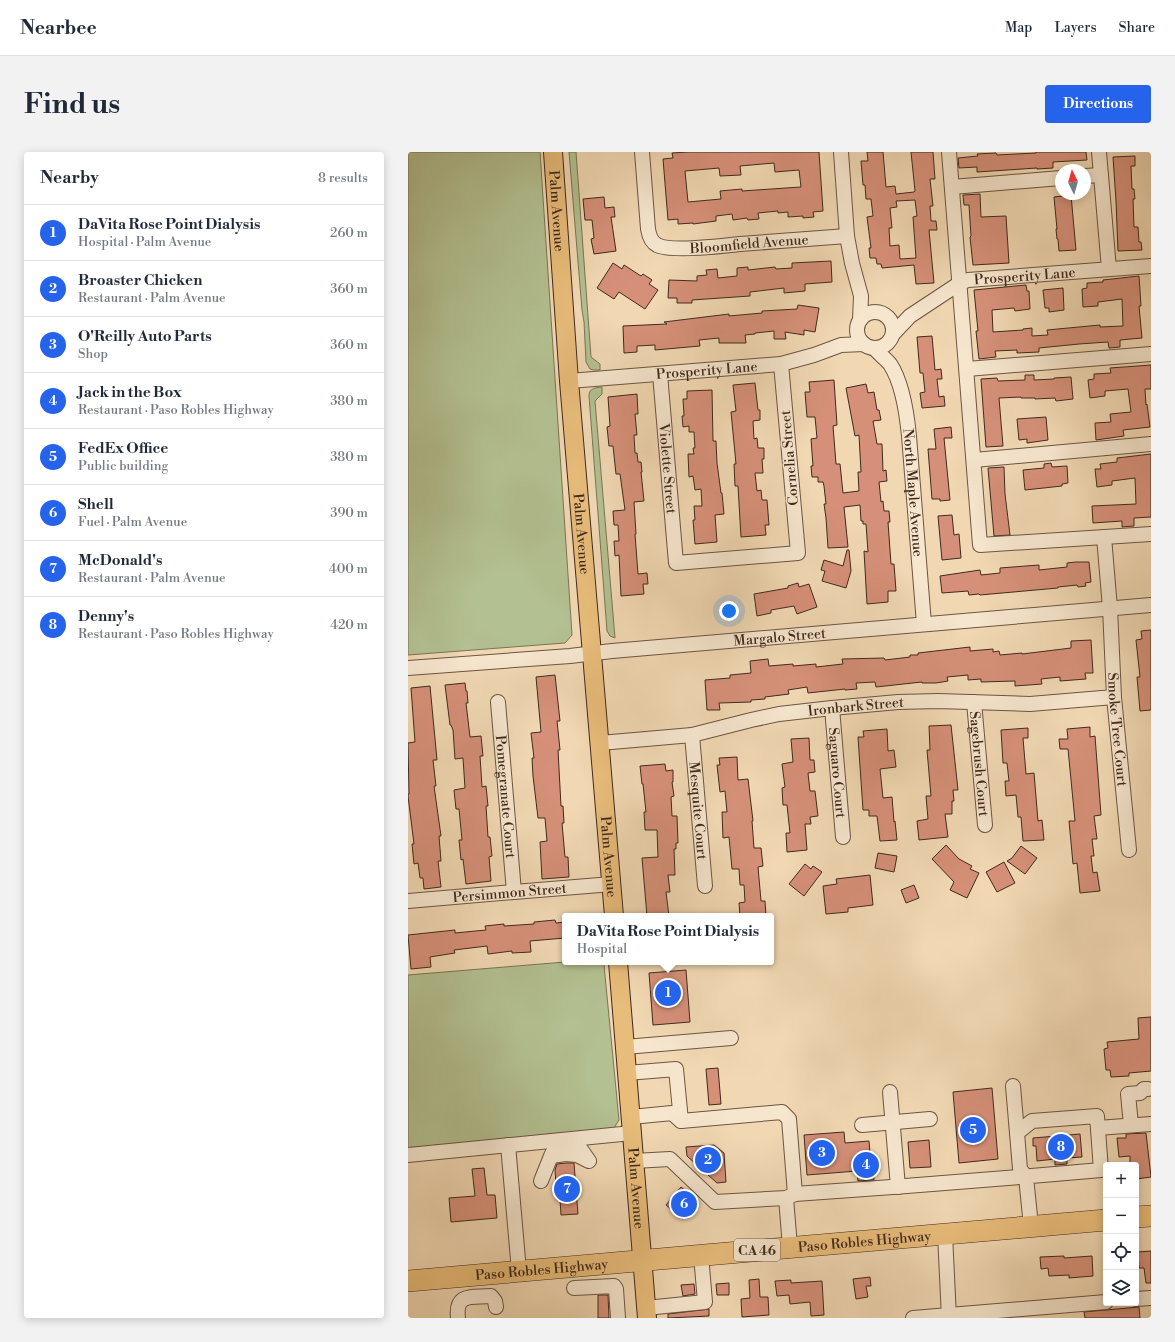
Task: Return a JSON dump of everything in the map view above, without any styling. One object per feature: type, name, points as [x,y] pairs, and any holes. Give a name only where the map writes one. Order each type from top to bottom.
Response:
[{"type":"highway","points":[[1139,1217],[1151,1216]]},
{"type":"highway","name":"Paso Robles Highway","points":[[408,1281],[702,1254],[1103,1220]]},
{"type":"main road","name":"Palm Avenue","points":[[553,152],[569,381],[614,913]]},
{"type":"main road","name":"Palm Avenue","points":[[618,965],[647,1313]]},
{"type":"street","name":"Bloomfield Avenue","points":[[642,152],[649,236],[658,246],[688,248],[847,236]]},
{"type":"street","name":"North Maple Avenue","points":[[841,152],[847,236],[852,263],[861,296],[859,339],[890,364]]},
{"type":"street","points":[[949,152],[980,545],[1151,534]]},
{"type":"street","points":[[1099,152],[1109,269]]},
{"type":"street","points":[[1091,176],[1101,175]]},
{"type":"street","points":[[952,187],[1055,178]]},
{"type":"street","name":"Prosperity Lane","points":[[891,338],[910,316],[960,283],[976,278],[1151,266]]},
{"type":"street","name":"North Maple Avenue","points":[[861,296],[892,322],[893,328],[890,364],[902,397],[907,421],[924,624]]},
{"type":"street","points":[[859,324],[868,314],[910,316]]},
{"type":"street","name":"Prosperity Lane","points":[[841,345],[859,324]]},
{"type":"street","points":[[869,346],[883,347],[891,338]]},
{"type":"street","name":"Prosperity Lane","points":[[569,381],[781,364],[814,355],[841,345],[869,346]]},
{"type":"street","points":[[967,369],[1151,354]]},
{"type":"street","name":"Cornelia Street","points":[[676,563],[798,553],[781,364]]},
{"type":"street","name":"Violette Street","points":[[660,374],[676,563]]},
{"type":"street","points":[[974,460],[1151,444]]},
{"type":"street","name":"Smoke Tree Court","points":[[1104,537],[1110,608],[1114,697],[1129,850]]},
{"type":"street","name":"Margalo Street","points":[[408,668],[1151,605]]},
{"type":"street","name":"Ironbark Street","points":[[600,743],[692,735],[779,714],[898,702],[938,701],[1030,704],[1114,697]]},
{"type":"street","name":"Pomegranate Court","points":[[498,702],[514,892]]},
{"type":"street","name":"Sagebrush Court","points":[[974,702],[985,825]]},
{"type":"street","name":"Saguaro Court","points":[[832,708],[843,837]]},
{"type":"street","name":"Mesquite Court","points":[[692,735],[705,886]]},
{"type":"street","name":"Persimmon Street","points":[[408,901],[612,884]]},
{"type":"street","points":[[625,1047],[730,1038]]},
{"type":"street","points":[[628,1073],[676,1069],[681,1121]]},
{"type":"street","points":[[1013,1086],[1020,1169],[1026,1177],[1031,1226]]},
{"type":"street","points":[[890,1092],[898,1187]]},
{"type":"street","points":[[1131,1125],[1128,1094],[1146,1093]]},
{"type":"street","points":[[408,1155],[508,1145],[631,1125],[672,1113],[681,1121],[782,1112],[789,1119],[791,1196],[790,1247]]},
{"type":"street","points":[[634,1160],[670,1159],[715,1202],[1101,1170],[1097,1116],[1032,1121],[1017,1133]]},
{"type":"street","points":[[862,1125],[930,1119]]},
{"type":"street","points":[[1098,1128],[1151,1124]]},
{"type":"street","points":[[508,1145],[519,1271]]},
{"type":"street","points":[[541,1181],[551,1156]]},
{"type":"street","points":[[945,1234],[949,1316]]},
{"type":"street","points":[[647,1313],[705,1302],[702,1254]]},
{"type":"street","points":[[574,1288],[614,1286],[616,1289],[618,1318]]},
{"type":"street","points":[[458,1318],[457,1306],[465,1298],[491,1296],[495,1301],[496,1307]]},
{"type":"street","points":[[1139,1299],[1151,1298]]},
{"type":"street","points":[[912,1318],[1103,1302]]},
{"type":"green space","points":[[408,152],[540,152],[572,635],[565,643],[408,655]]},
{"type":"green space","points":[[569,152],[576,152],[591,357],[600,364],[600,370],[590,369],[586,362],[584,322]]},
{"type":"green space","points":[[602,387],[602,394],[595,401],[615,638],[610,636],[607,631],[589,396],[591,390]]},
{"type":"green space","points":[[562,962],[562,965],[604,965],[619,1120],[614,1128],[408,1148],[408,975]]},
{"type":"building","points":[[819,152],[823,211],[813,212],[814,217],[803,218],[803,216],[788,217],[788,212],[778,213],[778,211],[758,213],[759,219],[748,220],[747,218],[733,220],[732,214],[716,216],[716,221],[678,224],[678,219],[668,220],[663,159],[673,158],[672,153]],"holes":[[[774,163],[775,172],[799,170],[801,187],[720,191],[721,199],[688,202],[685,171],[719,168],[720,176],[741,175],[740,166]]]},
{"type":"building","points":[[867,152],[883,152],[886,187],[895,186],[896,194],[914,192],[911,152],[933,152],[935,179],[930,179],[933,206],[930,206],[931,221],[936,221],[937,230],[929,230],[934,283],[916,284],[914,265],[882,268],[881,264],[877,264],[876,258],[870,258],[869,248],[871,248],[867,217],[873,216],[871,199],[866,199],[861,161],[868,161]],"holes":[[[915,200],[917,216],[913,217],[916,258],[900,259],[899,245],[890,246],[889,228],[892,228],[890,208],[897,207],[896,201]]]},
{"type":"building","points":[[1036,152],[1086,152],[1087,160],[1053,162],[1053,168],[1037,169],[977,172],[977,167],[959,168],[958,158],[978,156],[977,154],[996,153],[997,155]]},
{"type":"building","points":[[1135,156],[1135,166],[1131,166],[1132,189],[1134,189],[1135,199],[1133,199],[1134,227],[1138,227],[1139,242],[1141,242],[1142,250],[1118,251],[1113,157]]},
{"type":"building","points":[[980,194],[981,217],[1006,216],[1009,263],[973,265],[969,205],[964,205],[963,195]]},
{"type":"building","points":[[604,197],[605,208],[614,207],[615,217],[611,217],[616,251],[594,254],[591,239],[594,238],[592,220],[585,220],[583,199]]},
{"type":"building","points":[[1054,197],[1055,200],[1071,200],[1076,250],[1059,251]]},
{"type":"building","points":[[831,261],[832,282],[805,284],[805,291],[784,293],[784,288],[750,292],[750,296],[692,300],[692,303],[677,303],[677,298],[668,298],[669,280],[697,281],[697,276],[707,275],[706,270],[717,269],[718,278],[737,276],[737,268],[748,267],[748,270],[775,267],[776,269],[792,268],[792,263]]},
{"type":"building","points":[[613,263],[622,269],[624,265],[641,276],[643,274],[652,280],[649,284],[658,290],[645,309],[619,292],[614,299],[597,288]]},
{"type":"building","points":[[1139,276],[1141,306],[1139,306],[1142,338],[1120,340],[1120,347],[1109,348],[1108,342],[1039,348],[1039,352],[1017,353],[1017,350],[995,351],[996,357],[979,359],[974,290],[1026,285],[1027,291],[1029,291],[1030,309],[1015,311],[1014,308],[992,310],[993,332],[1032,328],[1032,336],[1048,335],[1047,330],[1100,325],[1100,327],[1123,326],[1122,299],[1098,302],[1098,306],[1083,307],[1082,289],[1087,288],[1087,283]]},
{"type":"building","points":[[1063,288],[1064,310],[1049,312],[1049,308],[1045,308],[1043,290]]},
{"type":"building","points":[[798,305],[819,308],[815,332],[804,330],[804,335],[785,332],[786,339],[774,339],[774,331],[755,333],[745,335],[746,343],[719,343],[719,338],[699,340],[700,346],[655,350],[655,345],[637,346],[637,352],[624,353],[623,326],[667,324],[664,322],[729,314],[729,316],[762,313],[762,311],[797,309]]},
{"type":"building","points":[[932,336],[935,370],[941,369],[942,379],[937,379],[939,397],[944,396],[945,406],[922,408],[920,393],[925,392],[923,373],[920,373],[917,337]]},
{"type":"building","points":[[1151,365],[1151,389],[1145,389],[1150,427],[1123,430],[1124,436],[1096,440],[1095,423],[1111,422],[1110,414],[1131,412],[1128,389],[1105,391],[1105,396],[1090,398],[1088,380],[1094,379],[1094,374],[1111,373],[1110,368]]},
{"type":"building","points":[[1025,375],[1034,375],[1034,380],[1071,377],[1073,399],[1056,401],[1055,398],[999,398],[1003,446],[986,447],[981,379],[997,378],[998,381],[1025,380]]},
{"type":"building","points":[[834,380],[837,425],[833,426],[836,464],[840,464],[843,493],[859,491],[858,472],[861,472],[859,435],[855,436],[846,388],[866,384],[868,393],[874,392],[877,410],[879,410],[881,420],[873,421],[877,444],[882,444],[883,471],[886,470],[887,481],[879,482],[881,502],[883,501],[884,511],[889,511],[890,522],[888,522],[891,564],[894,564],[896,591],[888,591],[888,602],[867,604],[864,551],[868,552],[866,524],[863,524],[863,521],[861,521],[860,505],[844,507],[848,547],[828,548],[824,486],[823,482],[818,482],[818,477],[812,477],[811,466],[813,466],[811,439],[817,438],[815,417],[807,417],[805,392],[810,392],[809,382]]},
{"type":"building","points":[[755,383],[758,410],[760,410],[760,420],[753,421],[754,439],[757,438],[758,448],[764,448],[764,459],[762,459],[763,473],[755,473],[757,491],[761,490],[762,500],[767,500],[769,525],[765,525],[766,535],[741,537],[738,486],[735,486],[734,464],[736,464],[731,412],[736,411],[733,385]]},
{"type":"building","points":[[712,390],[713,441],[716,441],[717,463],[724,514],[715,515],[717,542],[695,544],[693,520],[695,520],[694,506],[702,506],[701,489],[695,490],[693,476],[689,477],[688,454],[694,454],[694,432],[689,432],[689,426],[683,427],[683,399],[687,399],[687,391]]},
{"type":"building","points":[[637,394],[638,414],[635,414],[637,435],[634,435],[635,453],[637,453],[638,462],[641,462],[644,501],[634,502],[635,534],[638,574],[647,573],[648,584],[643,584],[644,594],[621,596],[619,555],[615,556],[614,541],[619,541],[618,525],[614,525],[613,511],[625,510],[620,474],[616,474],[613,446],[609,446],[607,427],[610,426],[608,397]]},
{"type":"building","points":[[1046,417],[1048,440],[1027,443],[1027,439],[1019,440],[1017,419]]},
{"type":"building","points":[[951,427],[952,438],[944,438],[950,500],[940,501],[940,499],[932,499],[928,449],[936,449],[934,429]]},
{"type":"building","points":[[1151,454],[1151,517],[1134,518],[1134,526],[1122,527],[1122,521],[1093,523],[1092,506],[1136,504],[1135,478],[1112,481],[1112,485],[1097,487],[1095,469],[1101,469],[1100,464],[1117,462],[1117,458]]},
{"type":"building","points":[[1051,463],[1052,467],[1067,466],[1068,483],[1062,484],[1062,486],[1025,490],[1023,470],[1044,468],[1044,464]]},
{"type":"building","points":[[1004,467],[1005,494],[1010,535],[994,536],[988,468]]},
{"type":"building","points":[[952,515],[954,535],[959,534],[961,558],[942,560],[938,516]]},
{"type":"building","points":[[847,550],[849,550],[851,571],[846,588],[822,581],[825,571],[821,570],[824,560],[843,566]]},
{"type":"building","points":[[1089,562],[1091,582],[1085,583],[1086,586],[1078,587],[1077,585],[980,595],[969,595],[968,591],[942,593],[940,576],[980,570],[981,575],[1000,573],[1000,568],[1039,565],[1039,570],[1067,567],[1067,563]]},
{"type":"building","points":[[798,583],[799,587],[809,584],[817,607],[797,614],[794,606],[771,610],[771,613],[757,616],[754,594],[788,588],[788,586]]},
{"type":"building","points":[[1151,630],[1151,710],[1140,711],[1137,677],[1140,677],[1136,640],[1142,639],[1141,631]]},
{"type":"building","points":[[1091,640],[1093,673],[1085,673],[1086,679],[1060,681],[1060,677],[1041,679],[1042,684],[1015,686],[1015,681],[981,682],[981,679],[968,680],[968,675],[947,677],[948,681],[936,683],[922,682],[876,687],[875,682],[856,683],[857,689],[808,693],[807,687],[788,690],[789,694],[765,697],[765,699],[751,700],[751,702],[719,703],[720,710],[707,710],[705,680],[730,678],[730,675],[751,673],[750,661],[768,659],[769,666],[816,664],[816,667],[843,664],[842,659],[884,658],[885,660],[910,657],[910,655],[918,655],[918,653],[970,647],[970,651],[993,649],[993,652],[999,651],[1000,655],[1022,654],[1071,648],[1071,641]]},
{"type":"building","points":[[555,675],[560,721],[557,721],[560,750],[558,750],[561,806],[563,806],[564,823],[562,823],[565,857],[568,857],[569,877],[542,879],[540,842],[547,841],[545,818],[538,818],[533,776],[532,758],[534,758],[531,733],[541,732],[536,677]]},
{"type":"building","points":[[465,683],[467,691],[468,703],[466,703],[470,737],[481,736],[483,756],[480,756],[482,787],[486,786],[488,806],[486,806],[488,837],[490,837],[492,856],[489,857],[491,881],[466,884],[459,840],[462,840],[459,809],[456,809],[454,790],[465,788],[463,758],[455,759],[453,730],[450,725],[445,685]]},
{"type":"building","points":[[430,686],[437,760],[433,760],[436,786],[434,786],[441,836],[439,836],[441,861],[438,861],[441,887],[424,889],[423,878],[420,878],[418,863],[414,864],[412,844],[414,844],[408,796],[408,743],[415,742],[411,688]]},
{"type":"building","points":[[951,725],[958,790],[953,790],[954,801],[952,801],[952,814],[945,814],[948,837],[919,840],[917,821],[928,819],[926,796],[931,796],[927,750],[930,750],[929,726]]},
{"type":"building","points":[[1090,727],[1090,737],[1095,736],[1101,815],[1094,816],[1097,839],[1092,839],[1094,856],[1091,856],[1093,873],[1097,872],[1100,891],[1080,893],[1077,863],[1073,864],[1069,821],[1075,821],[1068,749],[1060,749],[1059,739],[1068,739],[1067,729]]},
{"type":"building","points":[[1028,728],[1028,738],[1023,738],[1026,774],[1034,773],[1038,821],[1042,820],[1044,840],[1023,841],[1021,817],[1018,817],[1016,795],[1006,796],[1005,781],[1009,781],[1007,763],[1003,763],[1001,730]]},
{"type":"building","points":[[887,729],[888,751],[894,750],[896,767],[880,769],[883,798],[892,797],[897,840],[880,841],[877,816],[869,816],[869,810],[863,810],[858,737],[864,737],[863,731]]},
{"type":"building","points":[[809,738],[810,760],[814,760],[815,772],[808,773],[810,791],[815,791],[818,816],[810,817],[811,824],[805,824],[807,850],[787,852],[786,833],[790,833],[787,805],[783,805],[782,788],[785,787],[782,764],[793,762],[791,739]]},
{"type":"building","points":[[737,757],[738,780],[748,779],[753,821],[754,848],[761,848],[763,866],[758,867],[761,901],[765,901],[766,913],[740,913],[739,903],[745,902],[744,885],[740,885],[739,869],[732,869],[729,837],[723,838],[722,812],[727,812],[725,791],[720,792],[717,765],[720,765],[719,758]]},
{"type":"building","points":[[665,764],[666,771],[673,770],[672,782],[674,796],[671,797],[672,816],[677,816],[678,843],[676,843],[676,849],[674,849],[675,875],[668,875],[670,892],[666,892],[669,913],[647,913],[642,858],[658,857],[657,830],[645,830],[644,812],[646,812],[640,766]]},
{"type":"building","points":[[946,845],[959,859],[972,866],[970,869],[979,873],[967,898],[950,890],[954,882],[932,859]]},
{"type":"building","points":[[1021,846],[1037,858],[1025,874],[1007,861],[1012,858]]},
{"type":"building","points":[[878,853],[897,856],[894,872],[875,868]]},
{"type":"building","points":[[1004,862],[1015,883],[997,892],[986,872]]},
{"type":"building","points":[[805,864],[811,869],[813,866],[822,872],[804,896],[789,884]]},
{"type":"building","points":[[870,875],[873,905],[848,908],[848,912],[826,914],[823,886],[837,884],[836,879]]},
{"type":"building","points":[[914,885],[919,898],[906,903],[901,890]]},
{"type":"building","points":[[555,920],[556,923],[562,922],[562,938],[530,941],[531,952],[512,953],[512,951],[488,954],[487,946],[454,950],[455,953],[430,957],[431,967],[411,969],[408,935],[455,930],[455,933],[486,930],[485,926],[504,924],[504,926],[534,924],[534,922]]},
{"type":"building","points":[[686,970],[690,1022],[653,1025],[649,973]]},
{"type":"building","points":[[1151,1017],[1151,1071],[1129,1073],[1129,1076],[1111,1077],[1110,1070],[1106,1070],[1104,1049],[1108,1048],[1107,1042],[1139,1039],[1138,1018]]},
{"type":"building","points":[[718,1068],[721,1104],[709,1105],[706,1069]]},
{"type":"building","points":[[992,1088],[998,1159],[959,1163],[953,1092]]},
{"type":"building","points":[[844,1132],[845,1143],[869,1141],[870,1153],[872,1153],[874,1180],[858,1181],[857,1171],[807,1175],[804,1135]]},
{"type":"building","points":[[1146,1133],[1151,1177],[1139,1179],[1139,1162],[1130,1162],[1130,1156],[1119,1157],[1117,1138],[1126,1138],[1126,1134]]},
{"type":"building","points":[[1080,1134],[1082,1157],[1067,1158],[1067,1164],[1055,1165],[1055,1159],[1037,1161],[1036,1146],[1033,1146],[1033,1138]]},
{"type":"building","points":[[929,1140],[931,1167],[910,1168],[908,1142]]},
{"type":"building","points":[[714,1145],[724,1153],[726,1182],[717,1183],[687,1156],[686,1147]]},
{"type":"building","points":[[574,1163],[578,1214],[561,1215],[560,1200],[557,1200],[555,1170],[557,1164]]},
{"type":"building","points":[[484,1168],[487,1195],[495,1195],[497,1218],[451,1222],[449,1198],[475,1196],[472,1169]]},
{"type":"building","points":[[681,1187],[698,1201],[683,1219],[666,1205]]},
{"type":"building","points":[[1151,1251],[1151,1283],[1146,1283],[1144,1268],[1139,1268],[1139,1252]]},
{"type":"building","points":[[1064,1256],[1064,1258],[1092,1256],[1093,1276],[1069,1278],[1069,1275],[1049,1276],[1048,1268],[1041,1269],[1040,1257]]},
{"type":"building","points":[[870,1277],[871,1286],[866,1286],[868,1297],[856,1299],[853,1279]]},
{"type":"building","points":[[759,1279],[760,1297],[768,1297],[769,1315],[742,1317],[741,1299],[750,1298],[749,1280]]},
{"type":"building","points":[[791,1280],[791,1283],[822,1281],[824,1315],[811,1316],[810,1302],[790,1304],[789,1295],[777,1296],[775,1281]]},
{"type":"building","points":[[729,1283],[729,1295],[717,1295],[716,1284]]},
{"type":"building","points":[[694,1284],[695,1294],[683,1296],[681,1285]]},
{"type":"building","points":[[598,1295],[608,1295],[609,1318],[598,1318]]},
{"type":"building","points":[[1139,1307],[1140,1318],[1085,1318],[1084,1312]]},
{"type":"building","points":[[709,1309],[709,1316],[668,1318],[668,1314]]},
{"type":"place","name":"DaVita Rose Point Dialysis","points":[[668,993]]},
{"type":"place","name":"FedEx Office","points":[[973,1130]]},
{"type":"place","name":"Denny's","points":[[1061,1147]]},
{"type":"place","name":"O'Reilly Auto Parts","points":[[822,1153]]},
{"type":"place","name":"Broaster Chicken","points":[[708,1160]]},
{"type":"place","name":"Jack in the Box","points":[[866,1165]]},
{"type":"place","name":"McDonald's","points":[[567,1189]]},
{"type":"place","name":"Shell","points":[[684,1204]]}]
